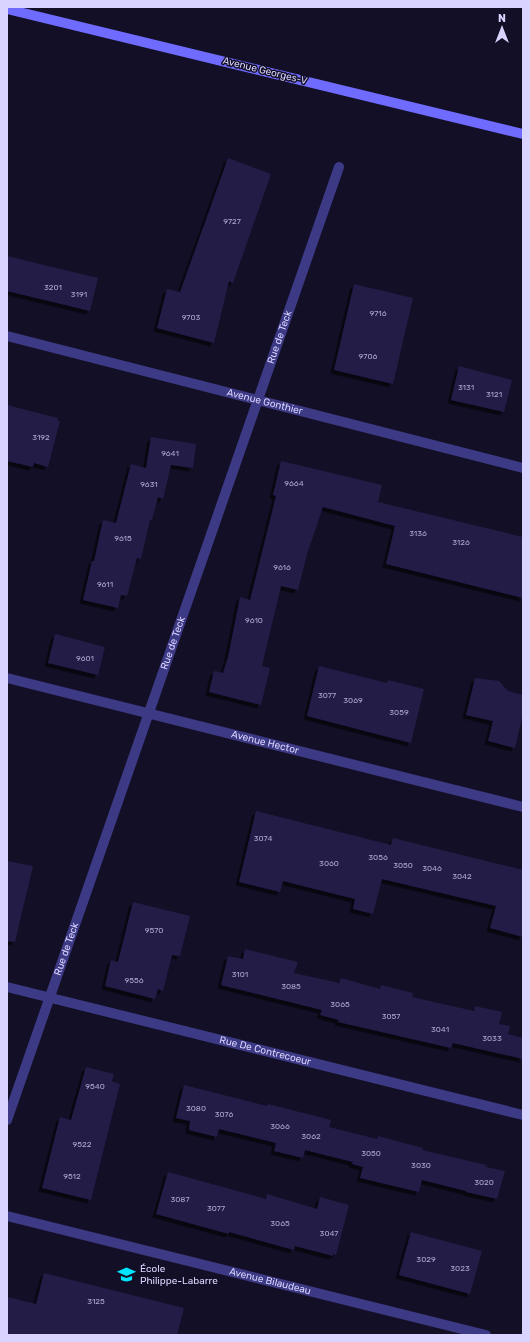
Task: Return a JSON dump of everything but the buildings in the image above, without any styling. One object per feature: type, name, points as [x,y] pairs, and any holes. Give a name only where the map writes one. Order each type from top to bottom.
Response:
[{"type":"street","name":"Avenue Georges-V","points":[[7,9],[523,134]]},
{"type":"street","name":"Rue de Teck","points":[[7,1120],[339,168]]},
{"type":"street","name":"Avenue Gonthier","points":[[7,336],[523,468]]},
{"type":"street","name":"Avenue Hector","points":[[7,678],[523,807]]},
{"type":"street","name":"Rue De Contrecoeur","points":[[7,987],[523,1115]]},
{"type":"street","name":"Avenue Bilaudeau","points":[[7,1216],[486,1335]]},
{"type":"place","name":"École Philippe-Labarre","points":[[127,1275]]}]
